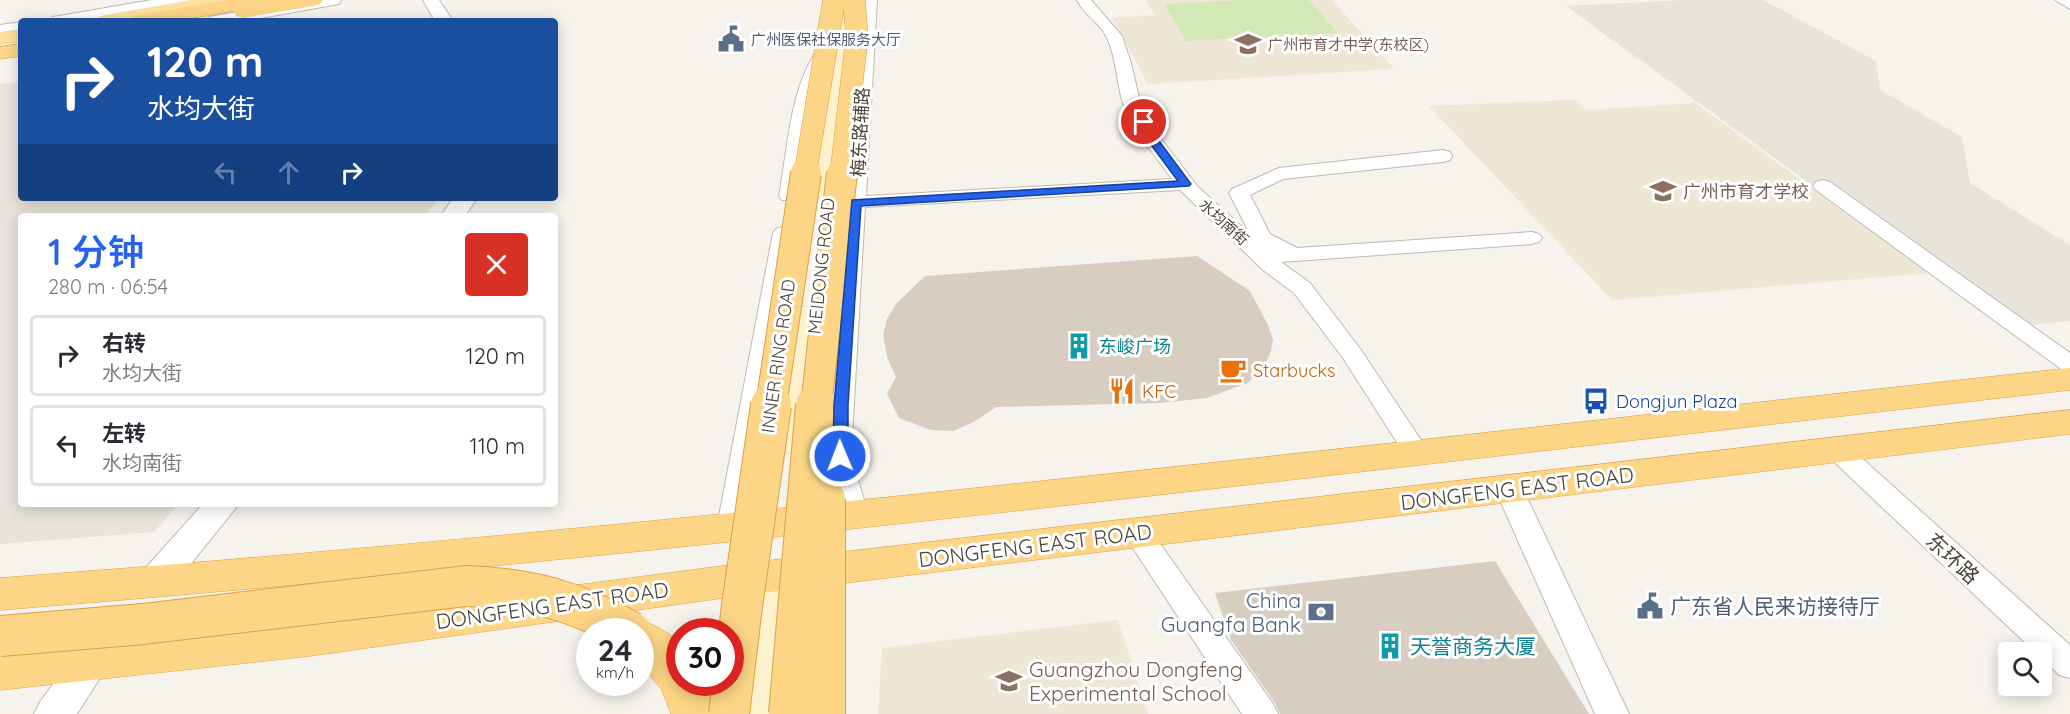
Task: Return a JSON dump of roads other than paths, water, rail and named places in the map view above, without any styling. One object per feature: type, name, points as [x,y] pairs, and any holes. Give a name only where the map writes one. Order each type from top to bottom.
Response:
[{"type":"highway","points":[[157,18],[265,0]]},
{"type":"highway","points":[[211,18],[313,0]]},
{"type":"highway","name":"INNER RING ROAD","points":[[729,714],[788,291],[836,0]]},
{"type":"highway","points":[[854,0],[856,37]]},
{"type":"highway","points":[[789,714],[820,365],[856,37],[863,0]]},
{"type":"highway","points":[[0,40],[18,37]]},
{"type":"highway","points":[[0,55],[18,52]]},
{"type":"highway","points":[[820,365],[826,543],[825,714]]},
{"type":"highway","points":[[0,594],[155,582],[773,523],[2070,379]]},
{"type":"highway","name":"DONGFENG EAST ROAD","points":[[0,671],[310,638],[763,577],[2070,422]]},
{"type":"highway","points":[[0,636],[143,624],[466,586],[500,586],[535,590],[573,602],[604,618]]},
{"type":"highway","points":[[654,649],[666,663]]},
{"type":"highway","points":[[686,696],[694,714]]},
{"type":"main road","points":[[121,18],[226,0]]},
{"type":"main road","points":[[184,18],[287,0]]},
{"type":"main road","name":"MEIDONG ROAD","points":[[773,523],[821,153],[829,46],[836,0]]},
{"type":"main road","name":"MEIDONG ROAD","points":[[846,0],[838,53],[849,94],[832,153],[805,444],[807,458],[814,472],[840,503],[854,514]]},
{"type":"main road","points":[[0,47],[18,44]]},
{"type":"main road","points":[[750,714],[763,577]]},
{"type":"main road","points":[[763,577],[774,714]]},
{"type":"street","points":[[77,18],[182,0]]},
{"type":"street","points":[[233,18],[333,0]]},
{"type":"street","points":[[430,0],[442,18]]},
{"type":"street","name":"梅东路辅路","points":[[854,514],[842,473],[839,438],[856,202],[849,94],[870,0]]},
{"type":"street","name":"水均南街","points":[[1084,0],[1088,8],[1103,21],[1114,36],[1124,63],[1131,102],[1154,142],[1185,184],[1263,257],[1302,288],[1329,321],[1416,452]]},
{"type":"street","points":[[2062,0],[2070,5]]},
{"type":"street","points":[[0,30],[18,27]]},
{"type":"street","points":[[731,527],[808,88],[815,66],[829,46]]},
{"type":"street","points":[[1294,255],[1262,238],[1239,193],[1279,174],[1443,156]]},
{"type":"street","points":[[856,202],[1185,184]]},
{"type":"street","points":[[1823,186],[2070,364]]},
{"type":"street","points":[[1263,257],[1532,238]]},
{"type":"street","name":"东环路","points":[[1837,450],[2070,665]]},
{"type":"street","points":[[1509,489],[1612,714]]},
{"type":"street","points":[[155,582],[219,507]]},
{"type":"street","points":[[1137,533],[1261,714]]},
{"type":"street","points":[[733,618],[763,577]]},
{"type":"street","points":[[54,714],[91,662]]},
{"type":"street","points":[[710,714],[713,696]]},
{"type":"place","name":"广州医保社保服务大厅","points":[[731,39]]},
{"type":"place","name":"广州市育才中学(东校区)","points":[[1248,44]]},
{"type":"place","name":"广州市育才学校","points":[[1663,191]]},
{"type":"place","name":"东峻广场","points":[[1079,346]]},
{"type":"place","name":"Starbucks","points":[[1233,370]]},
{"type":"place","name":"KFC","points":[[1122,391]]},
{"type":"place","name":"Dongjun Plaza","points":[[1596,401]]},
{"type":"place","name":"广东省人民来访接待厅","points":[[1650,606]]},
{"type":"place","name":"China Guangfa Bank","points":[[1321,612]]},
{"type":"place","name":"天誉商务大厦","points":[[1390,646]]},
{"type":"place","name":"Guangzhou Dongfeng Experimental School","points":[[1009,681]]}]
